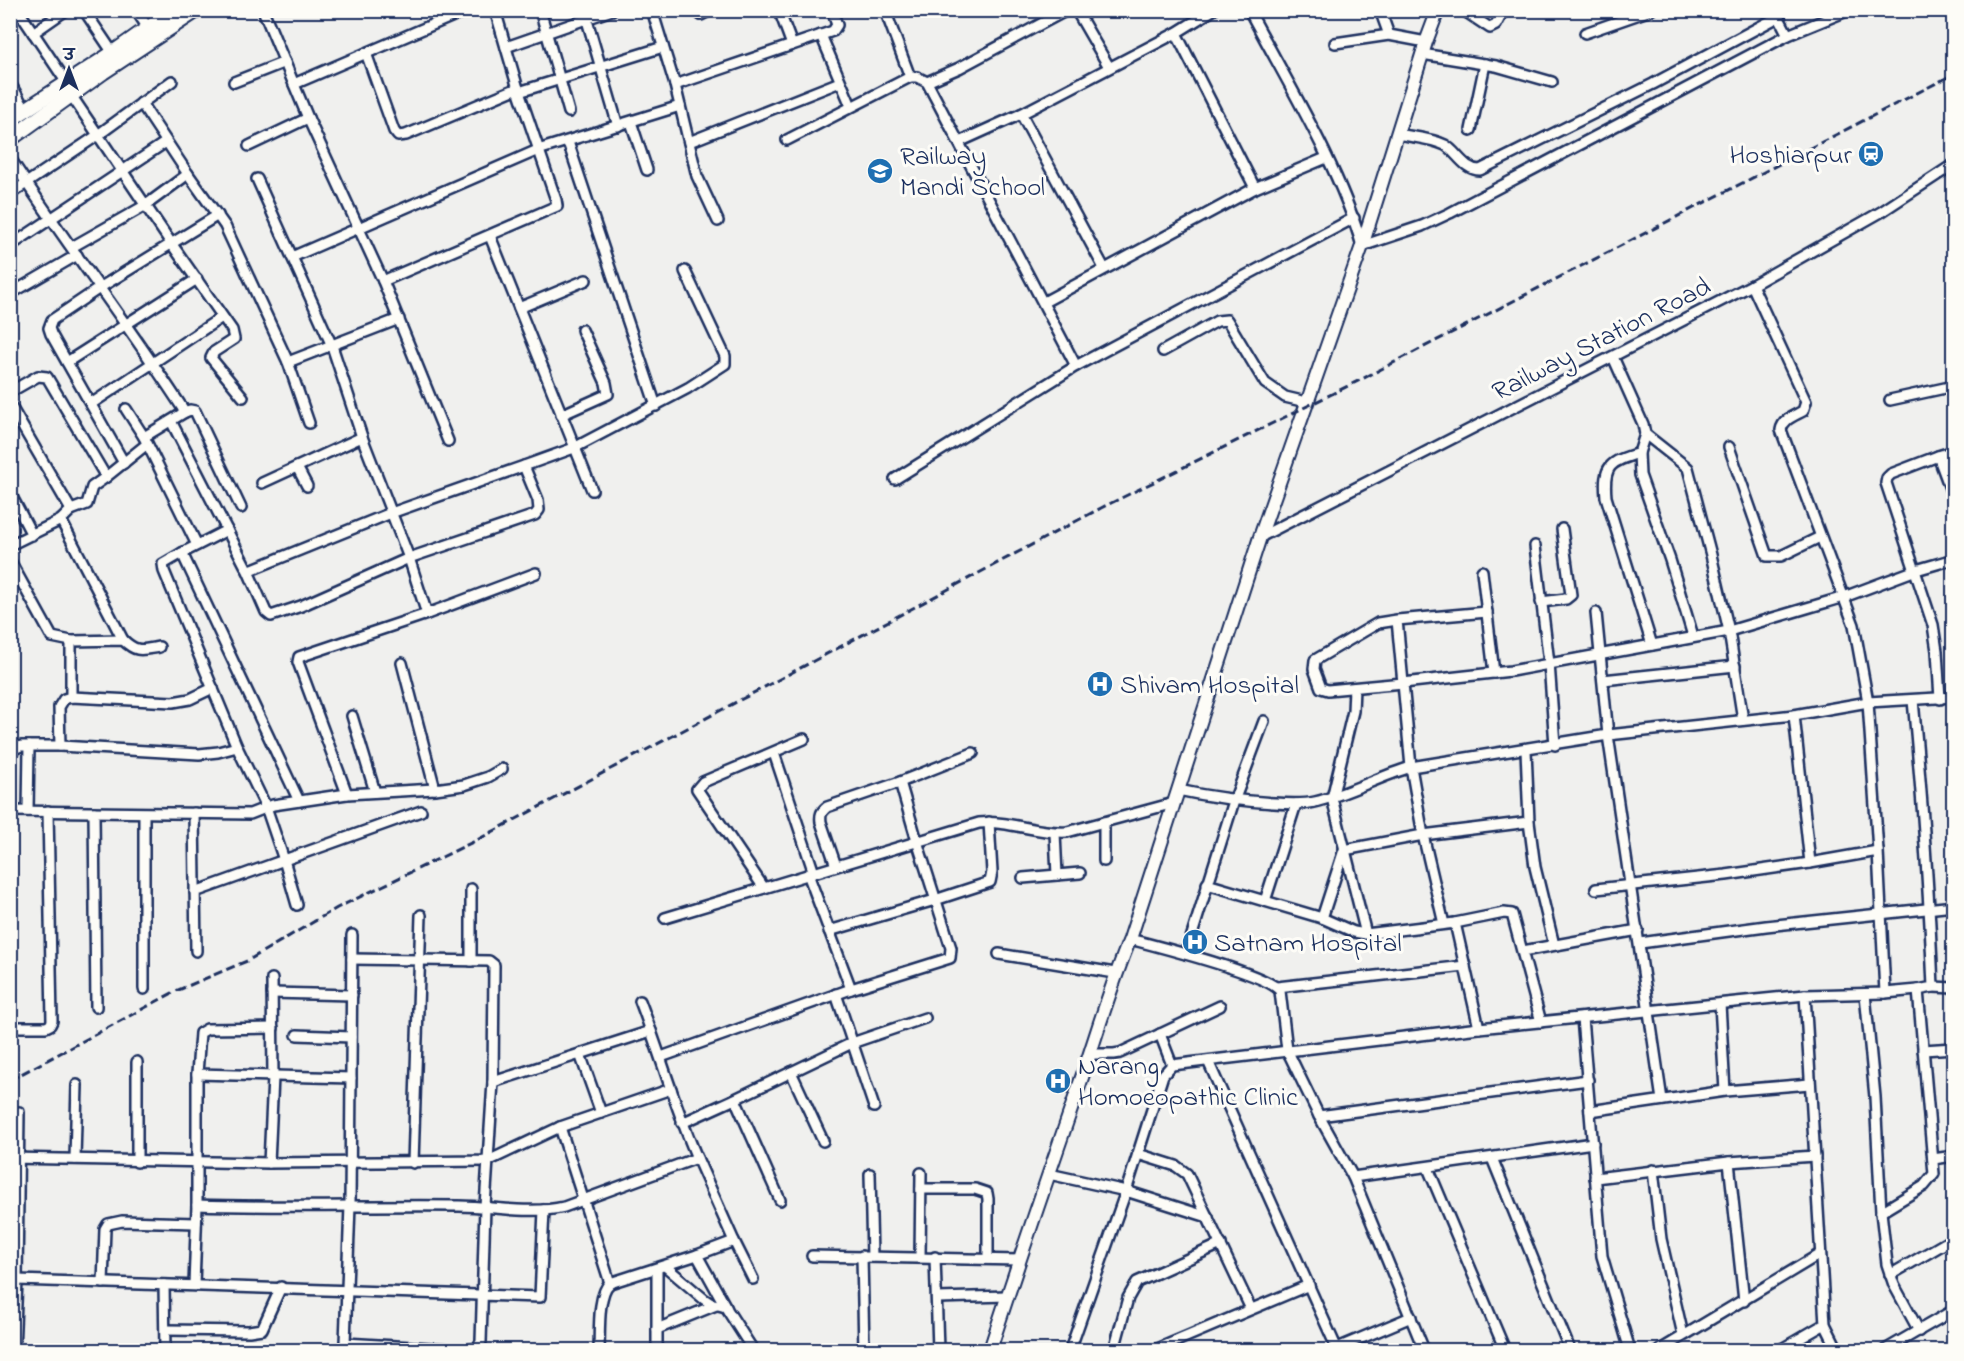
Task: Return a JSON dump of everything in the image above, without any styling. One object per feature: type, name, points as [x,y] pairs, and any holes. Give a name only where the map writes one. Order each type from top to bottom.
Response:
[{"type":"highway","points":[[10,120],[69,89],[151,33],[174,10]]},
{"type":"highway","points":[[10,139],[113,53],[197,10]]},
{"type":"main road","points":[[990,1350],[1116,973],[1130,939],[1260,537],[1362,246],[1438,10]]},
{"type":"street","points":[[18,10],[98,135],[232,330],[234,339],[214,352],[211,358],[243,397]]},
{"type":"street","points":[[33,33],[66,10]]},
{"type":"street","points":[[84,10],[113,53]]},
{"type":"street","points":[[136,10],[151,33]]},
{"type":"street","points":[[263,10],[308,118],[383,281],[448,441]]},
{"type":"street","points":[[294,84],[467,10]]},
{"type":"street","points":[[383,281],[556,206],[556,200],[518,90],[495,10]]},
{"type":"street","points":[[540,10],[570,112]]},
{"type":"street","points":[[506,47],[586,15],[612,10]]},
{"type":"street","points":[[652,10],[675,85],[697,176],[718,221]]},
{"type":"street","points":[[701,15],[711,10]]},
{"type":"street","points":[[779,10],[792,45]]},
{"type":"street","points":[[675,85],[836,28],[832,10]]},
{"type":"street","points":[[885,10],[910,77]]},
{"type":"street","points":[[927,82],[1067,10]]},
{"type":"street","points":[[1076,10],[1109,67]]},
{"type":"street","points":[[959,142],[1021,114],[1176,33],[1213,10]]},
{"type":"street","points":[[1250,10],[1326,158],[1354,218],[1362,246],[1422,226],[1450,213],[1788,35],[1849,10]]},
{"type":"street","points":[[1380,10],[1389,35]]},
{"type":"street","points":[[1463,10],[1490,28],[1496,24],[1504,10]]},
{"type":"street","points":[[1585,33],[1634,13],[1651,10]]},
{"type":"street","points":[[1397,134],[1442,143],[1470,168],[1480,170],[1653,84],[1777,14],[1788,35]]},
{"type":"street","points":[[586,15],[618,126]]},
{"type":"street","points":[[1176,33],[1256,188]]},
{"type":"street","points":[[821,35],[851,106]]},
{"type":"street","points":[[1335,43],[1389,35],[1424,48],[1552,82]]},
{"type":"street","points":[[366,53],[394,131],[398,136],[406,135],[518,90],[663,47]]},
{"type":"street","points":[[234,82],[285,62]]},
{"type":"street","points":[[1471,130],[1485,64]]},
{"type":"street","points":[[787,140],[910,77],[917,77],[927,82],[1076,366]]},
{"type":"street","points":[[10,194],[98,135],[172,81]]},
{"type":"street","points":[[689,142],[840,82]]},
{"type":"street","points":[[10,84],[26,111]]},
{"type":"street","points":[[141,103],[230,235],[288,362],[309,423]]},
{"type":"street","points":[[292,256],[538,150],[680,106]]},
{"type":"street","points":[[1021,114],[1104,268]]},
{"type":"street","points":[[249,146],[308,118]]},
{"type":"street","points":[[631,122],[647,170]]},
{"type":"street","points":[[10,246],[166,142]]},
{"type":"street","points":[[568,142],[656,406]]},
{"type":"street","points":[[10,158],[153,361],[185,412]]},
{"type":"street","points":[[1044,303],[1104,268],[1256,188],[1326,158]]},
{"type":"street","name":"Railway Station Road","points":[[1260,537],[1752,285],[1881,212],[1953,164]]},
{"type":"street","points":[[11,293],[146,205],[188,174]]},
{"type":"street","points":[[257,179],[332,346],[362,437],[410,558],[427,614]]},
{"type":"street","points":[[124,463],[51,334],[50,324],[52,320],[101,287],[218,215]]},
{"type":"street","points":[[895,479],[1076,366],[1354,218]]},
{"type":"street","points":[[490,236],[592,490]]},
{"type":"street","points":[[248,571],[391,513],[574,448],[656,406],[721,368],[726,360],[685,271]]},
{"type":"street","points":[[67,362],[197,279]]},
{"type":"street","points":[[519,308],[586,280]]},
{"type":"street","points":[[1752,285],[1806,402],[1803,411],[1786,420],[1781,430],[1844,597],[1860,650],[1868,702],[1885,993]]},
{"type":"street","points":[[91,404],[222,316]]},
{"type":"street","points":[[288,362],[399,319]]},
{"type":"street","points":[[1163,351],[1217,321],[1227,320],[1265,383],[1285,397],[1306,402]]},
{"type":"street","points":[[561,415],[608,394],[606,383],[582,330]]},
{"type":"street","points":[[1612,357],[1639,411],[1645,434],[1639,453],[1639,468],[1643,486],[1670,560],[1693,636]]},
{"type":"street","points":[[10,392],[38,376],[46,377],[106,477]]},
{"type":"street","points":[[1890,400],[1953,386]]},
{"type":"street","points":[[10,405],[71,510]]},
{"type":"street","points":[[126,409],[146,440],[197,545]]},
{"type":"street","points":[[10,545],[61,520],[71,510],[87,504],[92,487],[124,463],[146,440],[185,412],[193,410],[197,414],[241,508]]},
{"type":"street","points":[[171,421],[267,612],[273,616],[410,558],[535,515],[539,510],[538,500],[524,466]]},
{"type":"street","points":[[1645,434],[1688,468],[1729,631],[1743,720]]},
{"type":"street","points":[[262,483],[362,437]]},
{"type":"street","points":[[1729,447],[1767,556],[1781,556],[1820,537]]},
{"type":"street","points":[[1940,699],[1935,633],[1886,483],[1891,474],[1953,451]]},
{"type":"street","points":[[1639,453],[1612,463],[1607,469],[1605,485],[1606,497],[1652,645]]},
{"type":"street","points":[[1938,456],[1953,499]]},
{"type":"street","points":[[297,467],[307,486]]},
{"type":"street","points":[[10,494],[32,535]]},
{"type":"street","points":[[61,520],[123,640],[137,650],[159,647]]},
{"type":"street","points":[[227,530],[165,562],[163,567],[237,747],[266,807],[297,905]]},
{"type":"street","points":[[1541,602],[1566,599],[1571,595],[1562,530]]},
{"type":"street","points":[[1535,546],[1549,663],[1555,745]]},
{"type":"street","points":[[182,553],[299,801]]},
{"type":"street","points":[[1487,612],[1397,620],[1372,626],[1315,660],[1314,669],[1321,688],[1328,690],[1354,688],[1494,673],[1600,656],[1693,636],[1729,631],[1844,597],[1953,559]]},
{"type":"street","points":[[10,561],[48,633],[56,639],[123,640]]},
{"type":"street","points":[[1482,571],[1494,673]]},
{"type":"street","points":[[347,794],[298,662],[299,657],[427,614],[536,573]]},
{"type":"street","points":[[1596,613],[1608,735],[1662,1100]]},
{"type":"street","points":[[1397,620],[1411,767],[1423,835],[1444,924]]},
{"type":"street","points":[[70,641],[71,698]]},
{"type":"street","points":[[402,663],[435,789]]},
{"type":"street","points":[[1603,680],[1736,666]]},
{"type":"street","points":[[60,746],[60,702],[64,699],[173,702],[190,699],[213,688]]},
{"type":"street","points":[[1354,688],[1351,722],[1332,798],[1366,934]]},
{"type":"street","points":[[1178,790],[1234,801],[1312,803],[1332,798],[1385,775],[1411,767],[1608,735],[1794,715],[1868,702],[1953,697]]},
{"type":"street","points":[[1912,700],[1923,800],[1932,987]]},
{"type":"street","points":[[1794,715],[1810,863]]},
{"type":"street","points":[[352,716],[375,792]]},
{"type":"street","points":[[1186,954],[1234,801],[1264,721]]},
{"type":"street","points":[[764,888],[697,789],[703,782],[804,740]]},
{"type":"street","points":[[10,750],[21,746],[60,746],[199,754],[237,747]]},
{"type":"street","points":[[28,811],[29,746]]},
{"type":"street","points":[[1526,750],[1529,822],[1538,883],[1554,945]]},
{"type":"street","points":[[774,753],[829,931],[850,989]]},
{"type":"street","points":[[836,866],[821,822],[822,811],[827,807],[900,782],[973,753]]},
{"type":"street","points":[[10,811],[250,814],[266,807],[347,794],[464,785],[488,777],[502,769]]},
{"type":"street","points":[[661,1056],[850,989],[950,958],[951,948],[900,782]]},
{"type":"street","points":[[665,918],[917,841],[989,822],[1054,833],[1080,830],[1174,803]]},
{"type":"street","points":[[1265,901],[1296,804]]},
{"type":"street","points":[[10,1027],[46,1027],[52,1021],[48,811]]},
{"type":"street","points":[[195,892],[421,811]]},
{"type":"street","points":[[94,812],[96,1007]]},
{"type":"street","points":[[194,813],[196,951]]},
{"type":"street","points":[[144,814],[144,989]]},
{"type":"street","points":[[829,931],[990,882],[992,872],[989,822]]},
{"type":"street","points":[[1104,822],[1104,861]]},
{"type":"street","points":[[1344,850],[1423,835],[1529,822]]},
{"type":"street","points":[[1054,833],[1057,875]]},
{"type":"street","points":[[1322,918],[1344,850]]},
{"type":"street","points":[[1596,889],[1810,863],[1878,851]]},
{"type":"street","points":[[1023,878],[1080,873]]},
{"type":"street","points":[[1207,884],[1322,918],[1354,932],[1366,934],[1455,923],[1504,913],[1512,914],[1541,1022]]},
{"type":"street","points":[[471,889],[471,961]]},
{"type":"street","points":[[1640,943],[1929,907],[1953,906]]},
{"type":"street","points":[[413,1163],[421,915]]},
{"type":"street","points":[[1455,923],[1479,1028]]},
{"type":"street","points":[[1523,951],[1638,930]]},
{"type":"street","points":[[352,935],[350,1205],[345,1289],[345,1347],[466,1350],[477,1348],[481,1342],[493,1082],[494,965],[489,961],[352,959]]},
{"type":"street","points":[[1130,939],[1186,954],[1269,982],[1277,987],[1282,998],[1287,1050],[1318,1116],[1353,1177],[1424,1350]]},
{"type":"street","points":[[999,954],[1116,973]]},
{"type":"street","points":[[1277,987],[1465,966]]},
{"type":"street","points":[[269,1163],[273,1077],[272,979]]},
{"type":"street","points":[[1070,1350],[1126,1191],[1163,1075],[1172,1065],[1479,1028],[1805,995],[1885,993],[1932,987],[1953,988]]},
{"type":"street","points":[[1881,1212],[1930,1181],[1934,1174],[1918,990]]},
{"type":"street","points":[[272,993],[352,995]]},
{"type":"street","points":[[836,994],[874,1107]]},
{"type":"street","points":[[1866,994],[1875,1097],[1881,1212],[1890,1275],[1919,1331]]},
{"type":"street","points":[[1805,995],[1825,1324],[1838,1350]]},
{"type":"street","points":[[640,1001],[661,1056],[682,1123],[753,1279]]},
{"type":"street","points":[[1720,1004],[1725,1091]]},
{"type":"street","points":[[1090,1053],[1114,1054],[1220,1006]]},
{"type":"street","points":[[682,1123],[852,1043],[925,1018]]},
{"type":"street","points":[[1582,1018],[1602,1256],[1630,1350]]},
{"type":"street","points":[[194,1285],[199,1038],[203,1030],[273,1028]]},
{"type":"street","points":[[493,1082],[651,1032]]},
{"type":"street","points":[[1160,1034],[1172,1065]]},
{"type":"street","points":[[297,1035],[351,1037]]},
{"type":"street","points":[[1923,1050],[1953,1048]]},
{"type":"street","points":[[580,1054],[601,1113]]},
{"type":"street","points":[[1208,1061],[1309,1285],[1335,1349],[1411,1317]]},
{"type":"street","points":[[137,1062],[137,1161]]},
{"type":"street","points":[[791,1072],[823,1141]]},
{"type":"street","points":[[197,1074],[351,1078]]},
{"type":"street","points":[[1318,1116],[1588,1080]]},
{"type":"street","points":[[75,1159],[77,1084]]},
{"type":"street","points":[[1590,1111],[1725,1091],[1810,1084]]},
{"type":"street","points":[[15,1158],[269,1163],[488,1161],[560,1127],[671,1089]]},
{"type":"street","points":[[735,1099],[780,1200]]},
{"type":"street","points":[[14,1350],[15,1158],[19,1112]]},
{"type":"street","points":[[560,1127],[610,1282]]},
{"type":"street","points":[[1353,1177],[1593,1143]]},
{"type":"street","points":[[1138,1154],[1176,1166],[1183,1170],[1191,1180],[1251,1309]]},
{"type":"street","points":[[1595,1178],[1729,1162],[1815,1156]]},
{"type":"street","points":[[1933,1159],[1953,1156]]},
{"type":"street","points":[[197,1205],[486,1206],[544,1210],[564,1208],[697,1158]]},
{"type":"street","points":[[1492,1158],[1570,1350]]},
{"type":"street","points":[[1729,1162],[1744,1301]]},
{"type":"street","points":[[1428,1168],[1505,1350]]},
{"type":"street","points":[[1653,1170],[1661,1239],[1683,1335]]},
{"type":"street","points":[[920,1257],[921,1173]]},
{"type":"street","points":[[864,1350],[870,1174]]},
{"type":"street","points":[[1049,1174],[1126,1191],[1208,1217]]},
{"type":"street","points":[[921,1189],[975,1189],[987,1193],[988,1259]]},
{"type":"street","points":[[15,1286],[103,1283],[540,1297],[544,1210]]},
{"type":"street","points":[[103,1283],[105,1229],[108,1224],[122,1221],[196,1223]]},
{"type":"street","points":[[1890,1275],[1953,1238]]},
{"type":"street","points":[[599,1350],[602,1296],[603,1290],[610,1282],[734,1241]]},
{"type":"street","points":[[1114,1350],[1128,1298],[1137,1282],[1221,1244]]},
{"type":"street","points":[[1660,1350],[1820,1254]]},
{"type":"street","points":[[697,1255],[721,1306],[753,1350]]},
{"type":"street","points":[[812,1256],[1020,1260]]},
{"type":"street","points":[[935,1257],[938,1350]]},
{"type":"street","points":[[661,1267],[704,1299],[721,1306]]},
{"type":"street","points":[[657,1350],[661,1267]]},
{"type":"street","points":[[164,1285],[165,1350]]},
{"type":"street","points":[[1155,1350],[1309,1285]]},
{"type":"street","points":[[166,1330],[249,1331],[262,1329],[281,1287]]},
{"type":"street","points":[[938,1298],[1007,1296]]},
{"type":"street","points":[[657,1329],[721,1306]]},
{"type":"street","points":[[1885,1350],[1953,1310]]},
{"type":"street","points":[[1780,1350],[1825,1324]]},
{"type":"railway","points":[[10,1080],[176,991],[247,961],[337,908],[477,840],[1101,508],[1360,380],[1954,74]]},
{"type":"place","name":"Hoshiarpur","points":[[1871,154]]},
{"type":"place","name":"Railway Mandi School","points":[[880,171]]},
{"type":"place","name":"Shivam Hospital","points":[[1100,684]]},
{"type":"place","name":"Satnam Hospital","points":[[1195,942]]},
{"type":"place","name":"Narang Homoeopathic Clinic","points":[[1058,1081]]}]
